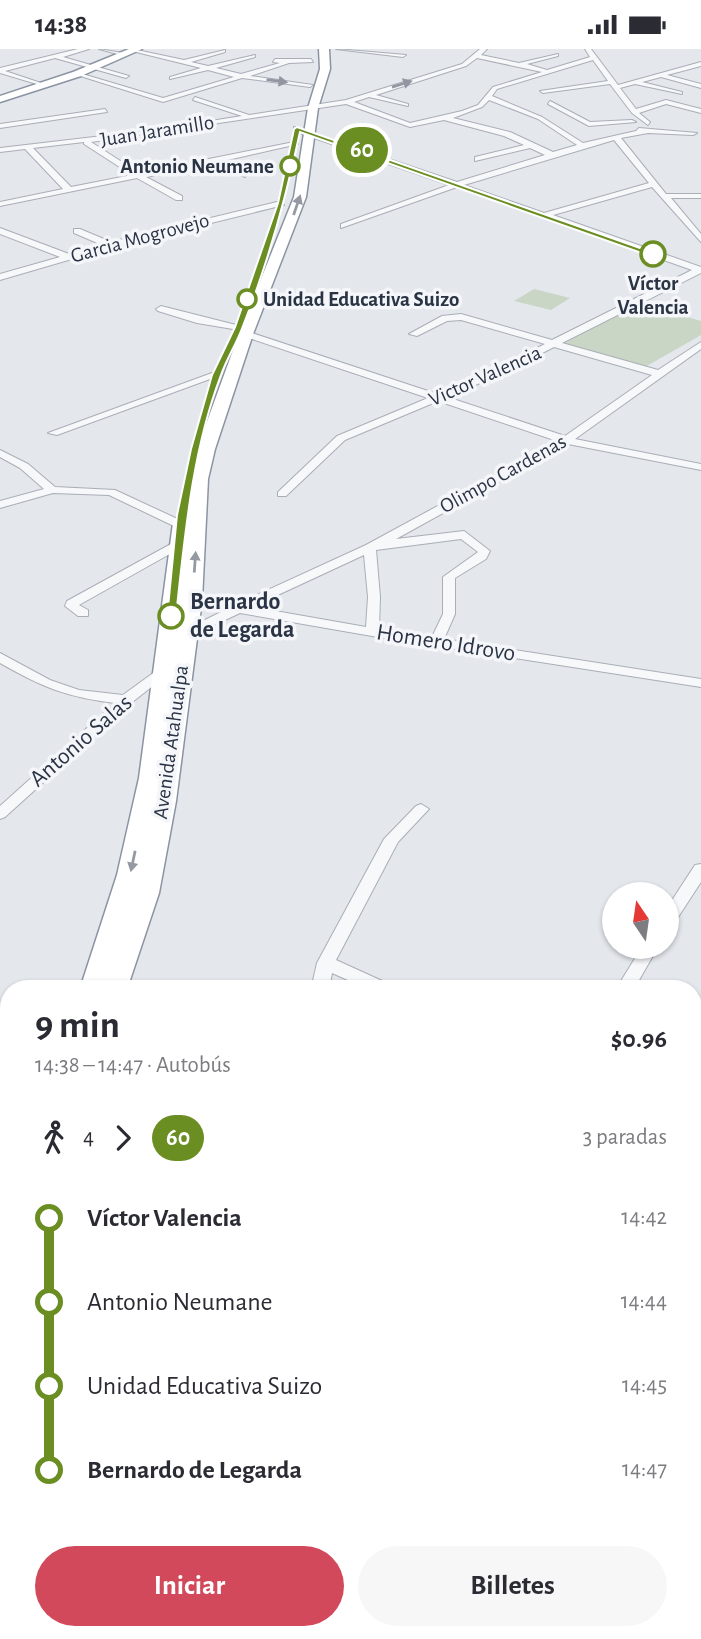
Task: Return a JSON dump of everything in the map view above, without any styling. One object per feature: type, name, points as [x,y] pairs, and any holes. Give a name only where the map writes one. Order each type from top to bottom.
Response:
[{"type":"highway","name":"Avenida Atahualpa","points":[[307,108],[325,69],[316,63],[310,49]]},
{"type":"highway","points":[[316,63],[321,49]]},
{"type":"highway","points":[[0,99],[77,75],[132,51]]},
{"type":"highway","name":"Avenida Atahualpa","points":[[116,980],[146,893],[164,801],[192,600],[186,531],[206,449],[300,135],[316,63]]},
{"type":"highway","name":"Avenida Atahualpa","points":[[97,980],[132,863],[151,778],[194,457],[216,375],[242,331],[300,198],[300,135]]},
{"type":"street","points":[[0,70],[86,49]]},
{"type":"street","points":[[102,49],[132,51],[169,61],[223,51]]},
{"type":"street","points":[[339,49],[403,55]]},
{"type":"street","points":[[484,49],[478,56],[546,71]]},
{"type":"street","points":[[588,49],[634,112],[650,127]]},
{"type":"street","points":[[237,52],[286,62],[316,63]]},
{"type":"street","points":[[519,64],[556,55]]},
{"type":"street","points":[[172,78],[253,56]]},
{"type":"street","name":"Juan Jaramillo","points":[[0,150],[87,142],[347,102],[464,65],[478,56]]},
{"type":"street","points":[[56,57],[126,76]]},
{"type":"street","points":[[347,102],[410,125],[444,118],[480,106],[495,88],[593,58]]},
{"type":"street","points":[[182,59],[244,77],[310,85]]},
{"type":"street","points":[[77,75],[163,100],[286,62]]},
{"type":"street","points":[[543,91],[636,82],[700,65]]},
{"type":"street","points":[[0,70],[45,86]]},
{"type":"street","points":[[410,71],[430,76]]},
{"type":"street","points":[[662,76],[701,86]]},
{"type":"street","points":[[636,82],[680,93]]},
{"type":"street","points":[[368,95],[406,105]]},
{"type":"street","points":[[488,97],[540,118],[583,146]]},
{"type":"street","points":[[195,99],[247,116]]},
{"type":"street","points":[[634,112],[666,102],[701,111]]},
{"type":"street","points":[[550,103],[589,124],[631,124],[697,134]]},
{"type":"street","points":[[0,126],[105,111]]},
{"type":"street","points":[[617,138],[631,124],[634,112]]},
{"type":"street","points":[[444,118],[486,127],[552,155]]},
{"type":"street","points":[[0,126],[19,128],[43,146]]},
{"type":"street","points":[[344,226],[459,184],[650,127]]},
{"type":"street","points":[[0,204],[213,159],[300,135],[459,184],[685,265],[700,268]]},
{"type":"street","points":[[617,138],[701,239]]},
{"type":"street","points":[[87,142],[137,175],[179,198]]},
{"type":"street","points":[[543,142],[569,150]]},
{"type":"street","points":[[478,159],[531,145]]},
{"type":"street","points":[[27,147],[68,189]]},
{"type":"street","points":[[213,159],[245,175]]},
{"type":"street","points":[[545,215],[655,184]]},
{"type":"street","points":[[664,196],[701,197]]},
{"type":"street","name":"Garcia Mogrovejo","points":[[0,277],[110,245],[281,203]]},
{"type":"street","points":[[0,230],[68,257]]},
{"type":"street","points":[[77,231],[110,245]]},
{"type":"street","points":[[0,262],[19,271]]},
{"type":"street","name":"Victor Valencia","points":[[282,494],[341,438],[553,345],[700,268]]},
{"type":"street","points":[[161,309],[242,331],[566,440],[701,467]]},
{"type":"street","points":[[414,334],[445,319],[461,317],[660,373]]},
{"type":"street","name":"Olimpo Cardenas","points":[[373,546],[566,440],[701,345]]},
{"type":"street","points":[[53,433],[216,375]]},
{"type":"street","points":[[0,453],[24,466],[52,490]]},
{"type":"street","points":[[0,505],[52,490],[111,492],[186,531],[72,604],[71,606],[83,613]]},
{"type":"street","points":[[188,632],[373,546],[464,535],[484,551],[482,556],[449,577],[449,614],[436,642]]},
{"type":"street","points":[[372,632],[373,546]]},
{"type":"street","name":"Homero Idrovo","points":[[192,600],[372,632],[701,683]]},
{"type":"street","points":[[0,657],[45,683],[77,694],[126,700]]},
{"type":"street","name":"Antonio Salas","points":[[0,814],[6,799],[165,671]]},
{"type":"street","points":[[322,980],[326,963],[392,839],[421,809]]},
{"type":"street","points":[[679,903],[701,869]]},
{"type":"street","points":[[630,980],[643,959]]},
{"type":"street","points":[[326,963],[365,980]]},
{"type":"green space","points":[[534,289],[570,298],[551,310],[514,301]]},
{"type":"green space","points":[[639,303],[701,321],[701,335],[645,367],[565,343]]},
{"type":"bus line","name":"60","points":[[171,616],[186,493],[195,449],[216,375],[239,327],[281,203],[297,129],[653,254]]},
{"type":"place","name":"Antonio Neumane","points":[[290,166]]},
{"type":"place","name":"Víctor Valencia","points":[[653,254]]},
{"type":"place","name":"Unidad Educativa Suizo","points":[[247,299]]},
{"type":"place","name":"Bernardo de Legarda","points":[[171,616]]}]
